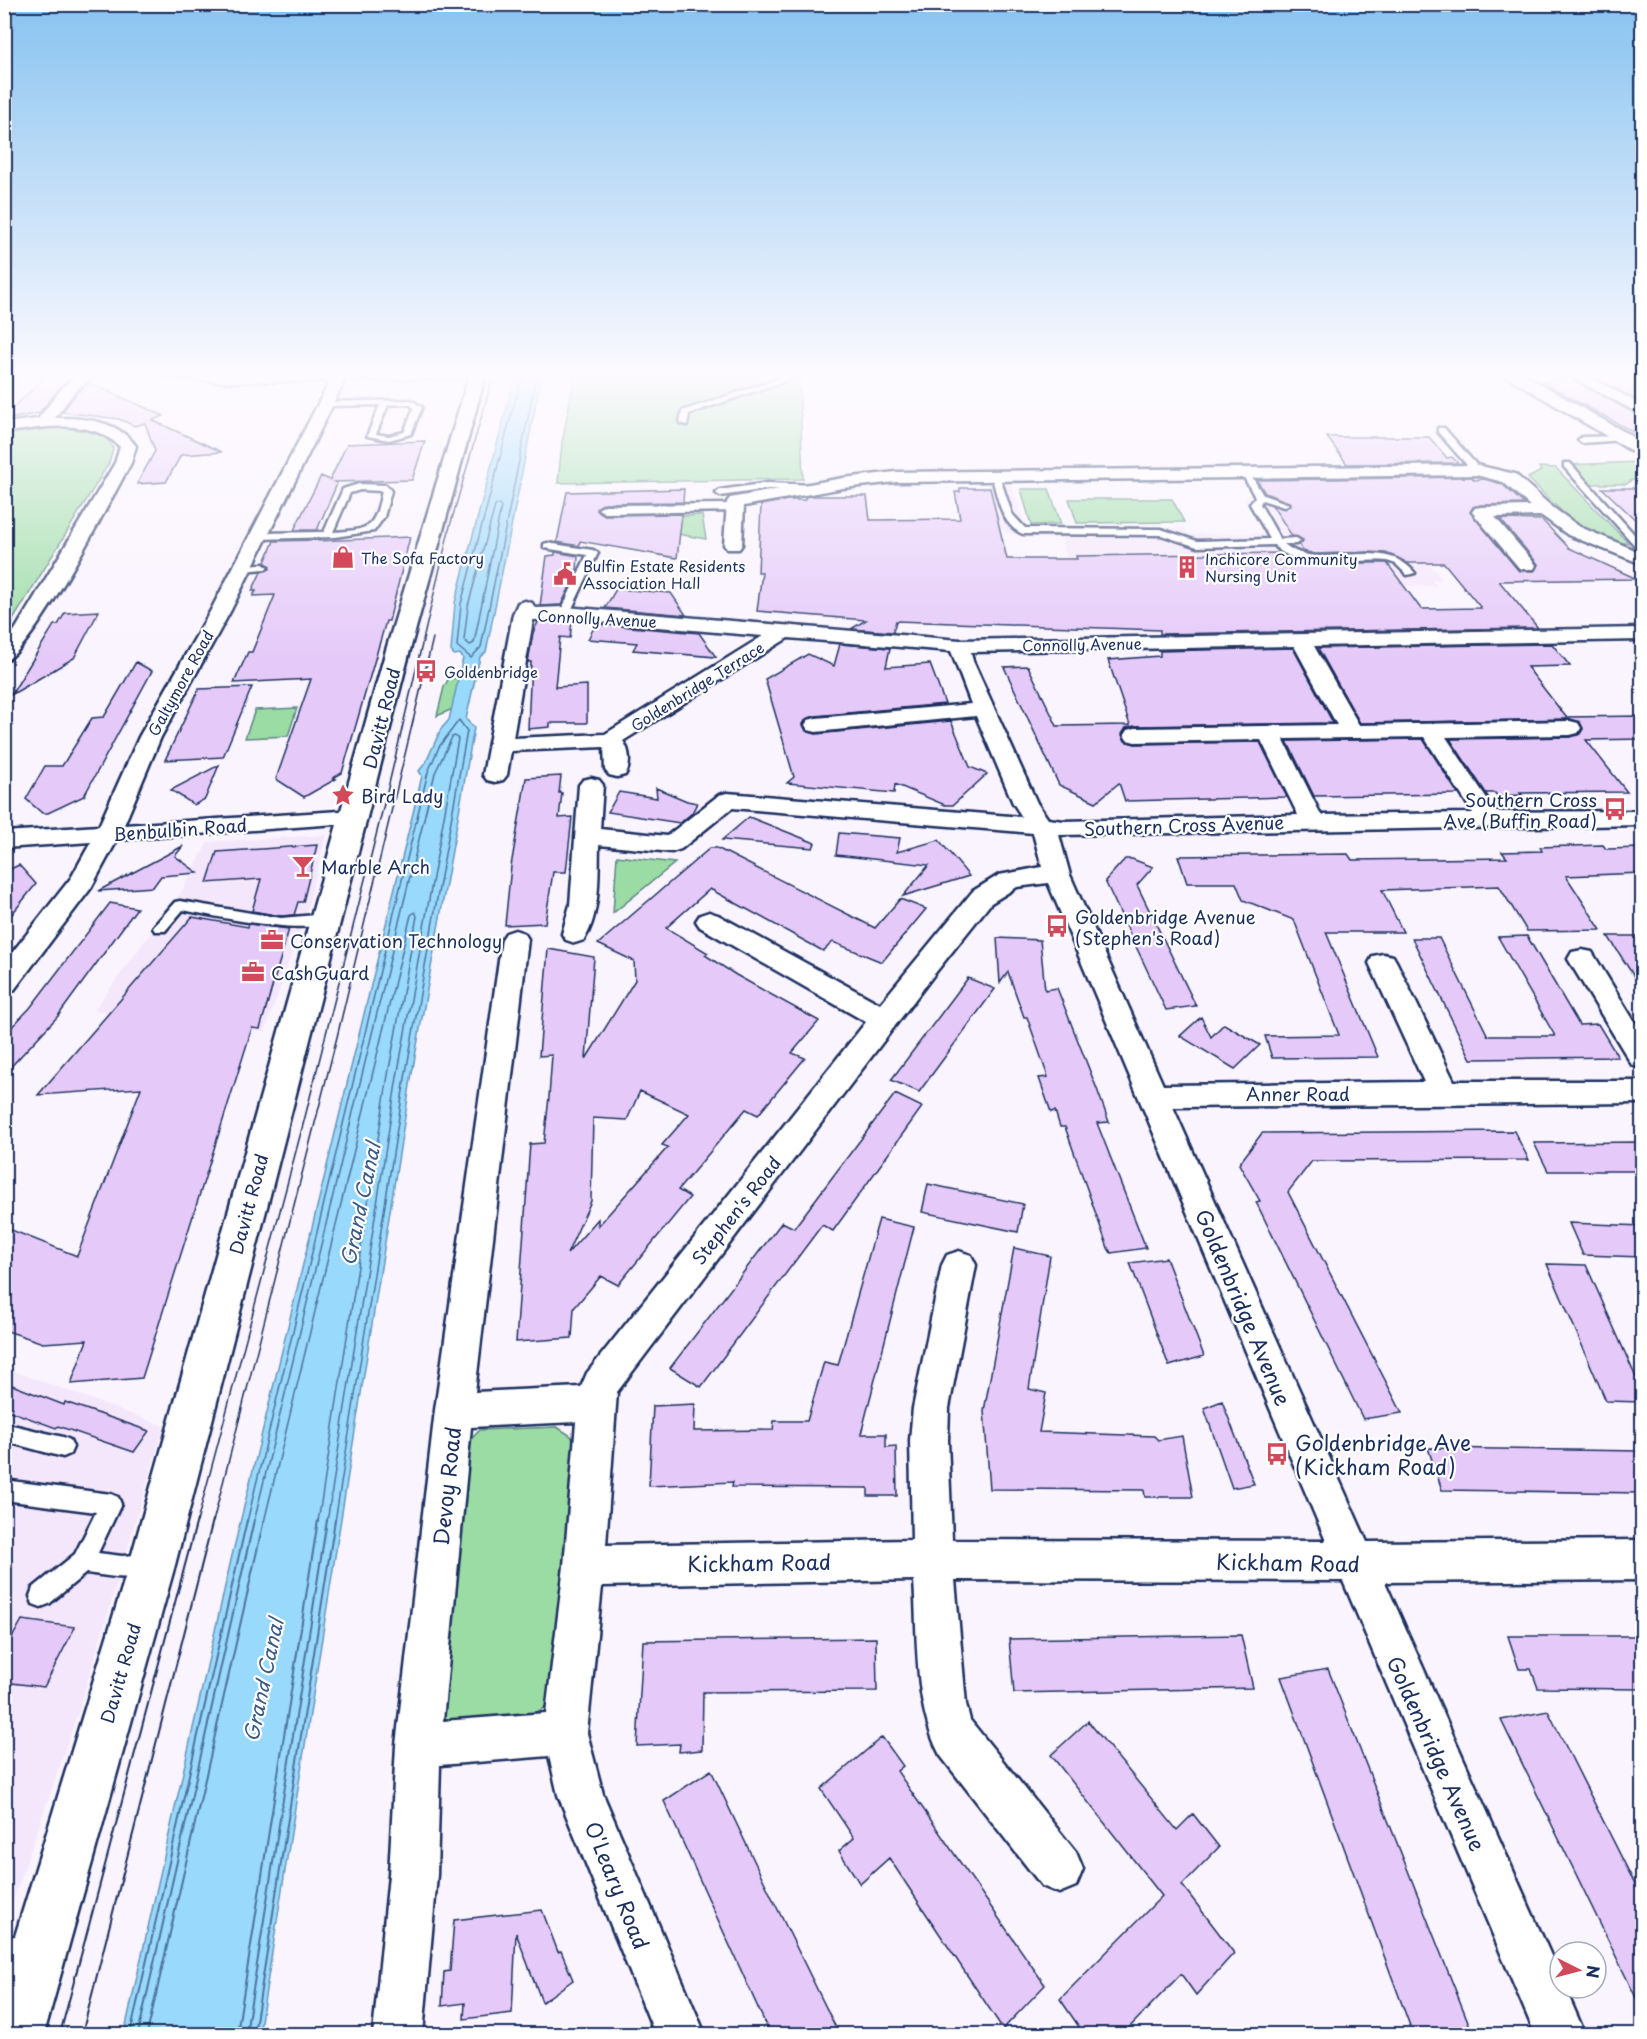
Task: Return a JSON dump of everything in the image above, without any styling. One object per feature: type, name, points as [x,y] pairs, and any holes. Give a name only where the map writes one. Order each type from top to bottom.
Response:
[{"type":"main road","name":"Davitt Road","points":[[15,2034],[152,1565],[355,817],[445,468]]},
{"type":"street","points":[[4,655],[22,633],[49,590],[119,468]]},
{"type":"street","name":"Galtymore Road","points":[[4,983],[82,882],[108,834],[150,737],[253,567],[259,536],[293,468]]},
{"type":"street","points":[[734,545],[736,502],[743,499],[876,479],[1248,476],[1476,470],[1509,478],[1546,511],[1574,531],[1642,555]]},
{"type":"street","points":[[604,509],[735,508]]},
{"type":"street","points":[[1527,565],[1481,512],[1546,511]]},
{"type":"street","name":"Connolly Avenue","points":[[501,745],[524,610],[960,646],[1642,634]]},
{"type":"street","name":"Goldenbridge Terrace","points":[[501,745],[610,740],[783,632]]},
{"type":"street","points":[[1301,640],[1352,732]]},
{"type":"street","name":"Goldenbridge Avenue","points":[[960,646],[963,661],[1025,802],[1047,836],[1057,875],[1353,1562],[1560,2034]]},
{"type":"street","points":[[816,724],[984,710]]},
{"type":"street","points":[[1135,735],[1570,728]]},
{"type":"street","points":[[1431,731],[1490,821]]},
{"type":"street","points":[[1269,733],[1313,822]]},
{"type":"street","name":"Goldenbridge Terrace","points":[[610,740],[617,748],[617,770]]},
{"type":"street","points":[[495,775],[501,745]]},
{"type":"street","points":[[575,934],[583,905],[591,785]]},
{"type":"street","name":"Southern Cross Avenue","points":[[589,836],[672,844],[728,800],[1064,828],[1642,818]]},
{"type":"street","name":"Benbulbin Road","points":[[4,840],[355,817]]},
{"type":"street","name":"Stephen's Road","points":[[584,1566],[596,1404],[600,1385],[937,951],[993,886],[1007,879],[1023,876],[1057,875]]},
{"type":"street","points":[[709,921],[884,1019]]},
{"type":"street","name":"Devoy Road","points":[[398,2034],[413,1875],[418,1744],[454,1410],[515,939]]},
{"type":"street","points":[[1582,959],[1642,1057]]},
{"type":"street","points":[[1383,963],[1444,1092]]},
{"type":"street","name":"Anner Road","points":[[1153,1097],[1184,1094],[1642,1092]]},
{"type":"street","points":[[959,1265],[931,1408],[929,1440],[933,1560],[944,1704],[950,1728],[988,1782],[1059,1869]]},
{"type":"street","points":[[454,1410],[596,1404]]},
{"type":"street","name":"Kickham Road","points":[[584,1566],[933,1560],[1384,1564],[1548,1559],[1642,1560]]},
{"type":"street","name":"O'Leary Road","points":[[584,1566],[565,1733],[581,1795],[680,2034]]},
{"type":"street","points":[[418,1744],[565,1733]]},
{"type":"lane","points":[[1570,468],[1642,555]]},
{"type":"lane","points":[[1248,476],[1260,497],[1284,504]]},
{"type":"lane","points":[[996,479],[1009,520],[1014,527],[1023,531],[1161,532],[1180,537],[1188,544],[1296,541]]},
{"type":"lane","points":[[259,536],[365,532],[372,528],[386,488],[359,487],[346,491],[328,533]]},
{"type":"lane","points":[[720,495],[808,489]]},
{"type":"lane","points":[[1260,497],[1255,504],[1284,550],[1294,555],[1388,558],[1399,562],[1410,573]]},
{"type":"lane","points":[[547,546],[593,553],[565,613]]},
{"type":"lane","points":[[160,928],[180,905],[281,923],[327,919]]},
{"type":"lane","points":[[4,1432],[63,1447]]},
{"type":"lane","points":[[4,1490],[111,1504],[83,1562],[41,1596]]},
{"type":"lane","points":[[83,1562],[122,1567],[152,1565]]},
{"type":"lane","points":[[4,1950],[41,1946]]},
{"type":"shaded area","points":[[1367,479],[1442,580],[1432,580],[1436,586],[1076,589],[1061,539],[1030,538],[1007,533],[998,526],[988,484],[1011,483],[1025,524],[1031,528],[1185,528],[1188,534],[1265,533],[1244,498],[1254,497],[1245,480]]},
{"type":"shaded area","points":[[326,835],[308,906],[265,1032],[94,1010],[184,888],[208,842]]},
{"type":"shaded area","points":[[5,1368],[164,1426],[80,1707],[5,1924]]},
{"type":"green space","points":[[5,468],[106,468],[5,633]]},
{"type":"green space","points":[[559,468],[803,468],[803,479],[558,483]]},
{"type":"green space","points":[[1540,468],[1556,468],[1628,543],[1598,536],[1572,520],[1528,478],[1541,471]]},
{"type":"green space","points":[[1570,468],[1642,468],[1642,480],[1631,480],[1627,484],[1584,484]]},
{"type":"green space","points":[[1021,489],[1049,489],[1061,524],[1031,525]]},
{"type":"green space","points":[[1069,499],[1172,499],[1184,522],[1077,523]]},
{"type":"green space","points":[[630,512],[643,512],[642,518],[702,515],[706,539],[644,528],[620,516]]},
{"type":"green space","points":[[449,678],[462,679],[455,708],[437,716],[444,687]]},
{"type":"green space","points":[[297,708],[288,736],[245,738],[255,710]]},
{"type":"green space","points":[[617,856],[675,863],[613,913]]},
{"type":"green space","points":[[557,1427],[571,1436],[576,1447],[553,1695],[544,1708],[533,1714],[450,1720],[441,1717],[468,1446],[480,1430]]},
{"type":"water","name":"Grand Canal","points":[[491,468],[523,468],[486,652],[480,657],[466,719],[474,728],[411,1079],[259,2034],[124,2034],[231,1560],[422,776],[419,771],[426,762],[441,729],[449,720],[463,658],[460,654],[454,655],[451,651],[455,603]]},
{"type":"building","points":[[146,468],[174,468],[166,482],[137,484]]},
{"type":"building","points":[[336,468],[416,468],[412,480],[334,482],[337,484],[317,530],[294,530],[321,476],[330,480]]},
{"type":"building","points":[[1472,477],[1474,480],[1484,479],[1502,484],[1524,504],[1481,505],[1473,507],[1470,512],[1518,570],[1534,571],[1538,564],[1500,519],[1542,520],[1569,548],[1637,579],[1499,581],[1538,628],[1160,634],[1160,630],[896,621],[893,632],[851,629],[866,620],[757,611],[762,572],[758,572],[761,505],[787,500],[805,500],[805,497],[810,496],[867,496],[870,520],[960,519],[955,492],[960,492],[960,488],[990,488],[1007,559],[1280,553],[1295,560],[1311,563],[1387,563],[1421,609],[1481,608],[1444,563],[1407,563],[1386,553],[1315,554],[1303,551],[1299,545],[1303,540],[1292,536],[1272,505],[1285,509],[1291,503],[1265,493],[1257,480]]},
{"type":"building","points":[[1602,488],[1642,488],[1642,526]]},
{"type":"building","points":[[684,489],[683,502],[605,503],[596,508],[605,515],[682,514],[677,558],[580,541],[579,546],[557,542],[567,492]]},
{"type":"building","points":[[410,537],[389,621],[386,621],[342,773],[333,778],[336,779],[304,797],[276,779],[311,679],[234,683],[248,652],[252,652],[275,595],[253,596],[256,591],[252,591],[261,572],[270,569],[265,562],[274,541]]},
{"type":"building","points":[[555,552],[578,556],[577,572],[561,605],[540,606],[547,556],[555,555]]},
{"type":"building","points":[[616,589],[671,593],[686,615],[605,608]]},
{"type":"building","points":[[99,611],[74,658],[11,695],[54,625],[58,625],[65,613]]},
{"type":"building","points":[[538,622],[572,622],[570,638],[560,637],[555,687],[587,685],[587,723],[550,723],[550,727],[528,729],[531,662],[528,662],[533,633]]},
{"type":"building","points":[[596,624],[699,633],[716,657],[633,650],[637,643],[588,639]]},
{"type":"building","points":[[840,644],[890,648],[886,667],[930,664],[945,704],[815,716],[806,719],[803,724],[806,731],[816,734],[951,721],[970,767],[987,774],[953,805],[945,805],[895,784],[894,793],[787,783],[794,777],[765,679],[808,654],[834,666]]},
{"type":"building","points":[[1552,644],[1570,666],[1527,667],[1566,717],[1642,716],[1642,739],[1586,740],[1627,792],[1520,793],[1522,795],[1497,796],[1495,793],[1486,793],[1450,739],[1571,737],[1580,734],[1583,729],[1580,722],[1570,719],[1360,723],[1318,648]]},
{"type":"building","points":[[1293,648],[1333,723],[1135,726],[1126,728],[1122,734],[1125,741],[1135,744],[1260,742],[1287,797],[1125,801],[1119,783],[1096,802],[1059,785],[1004,667],[1028,666],[1057,726],[1130,725],[1108,660],[1160,656],[1160,651]]},
{"type":"building","points":[[136,662],[152,671],[84,796],[48,813],[42,813],[26,799],[45,766],[62,766],[92,718],[104,717]]},
{"type":"building","points":[[252,687],[223,757],[165,760],[199,689]]},
{"type":"building","points":[[1423,739],[1458,794],[1314,796],[1287,741]]},
{"type":"building","points":[[219,765],[205,799],[194,805],[171,790]]},
{"type":"building","points":[[561,776],[559,793],[562,793],[559,818],[572,817],[566,872],[553,872],[545,923],[505,925],[511,866],[526,778]]},
{"type":"building","points":[[656,788],[697,803],[692,813],[680,823],[608,812],[619,792],[657,798]]},
{"type":"building","points":[[749,817],[815,843],[813,848],[722,840]]},
{"type":"building","points":[[839,833],[900,838],[897,852],[939,840],[969,876],[903,896],[929,865],[836,855]]},
{"type":"building","points":[[317,845],[303,902],[298,902],[294,915],[281,916],[252,911],[261,879],[207,883],[217,852]]},
{"type":"building","points":[[1603,845],[1606,849],[1642,848],[1642,873],[1566,876],[1601,930],[1527,931],[1499,886],[1382,890],[1403,932],[1326,932],[1378,1057],[1272,1058],[1265,1036],[1339,1035],[1294,920],[1243,900],[1236,883],[1187,883],[1178,856],[1348,854],[1352,860],[1507,858],[1502,852],[1542,851],[1540,847]]},
{"type":"building","points":[[183,846],[175,856],[198,873],[161,876],[153,887],[98,891]]},
{"type":"building","points":[[710,848],[717,848],[875,928],[900,899],[926,909],[882,962],[833,942],[823,951],[710,889],[666,928],[708,953],[705,955],[736,975],[819,1021],[792,1053],[805,1058],[758,1115],[746,1109],[678,1190],[690,1197],[618,1285],[601,1276],[574,1308],[572,1338],[516,1342],[530,1144],[544,1143],[549,1097],[552,1055],[539,1056],[548,949],[594,957],[586,1059],[635,980],[634,961],[598,944]],"holes":[[[640,1091],[689,1114],[662,1145],[668,1147],[598,1226],[598,1219],[567,1254],[591,1201],[593,1118],[627,1120]]]},
{"type":"building","points":[[1125,859],[1132,859],[1153,867],[1137,885],[1196,1006],[1166,1010],[1105,881]]},
{"type":"building","points":[[19,865],[36,884],[4,924],[4,872]]},
{"type":"building","points":[[110,903],[137,908],[58,1016],[4,1074],[4,1035],[30,1008]]},
{"type":"building","points":[[192,917],[248,927],[249,924],[289,929],[260,1029],[252,1028],[142,1378],[71,1384],[87,1340],[43,1343],[4,1330],[4,1227],[77,1256],[141,1088],[38,1095]]},
{"type":"building","points":[[1527,936],[1579,1025],[1598,1024],[1618,1057],[1471,1059],[1412,938],[1439,938],[1488,1036],[1555,1036],[1498,937]]},
{"type":"building","points":[[1608,936],[1637,936],[1642,944],[1642,989]]},
{"type":"building","points":[[997,938],[1040,940],[1045,990],[1057,988],[1097,1089],[1109,1122],[1097,1123],[1146,1248],[1111,1253],[1108,1248],[1065,1127],[1060,1127],[1055,1111],[1051,1112],[1039,1078],[1048,1077],[1008,972],[1000,983]]},
{"type":"building","points":[[968,978],[995,989],[919,1092],[891,1080]]},
{"type":"building","points":[[1201,1017],[1211,1037],[1224,1024],[1260,1045],[1235,1069],[1180,1036]]},
{"type":"building","points":[[895,1094],[922,1107],[833,1231],[822,1225],[701,1387],[670,1368],[782,1222],[794,1228]]},
{"type":"building","points":[[1514,1131],[1529,1160],[1312,1161],[1288,1192],[1402,1413],[1363,1419],[1256,1202],[1260,1201],[1239,1164],[1262,1133]]},
{"type":"building","points":[[1642,1142],[1642,1171],[1548,1171],[1534,1143]]},
{"type":"building","points":[[928,1184],[1023,1204],[1018,1232],[922,1212]]},
{"type":"building","points":[[879,1219],[914,1227],[861,1434],[886,1434],[886,1447],[896,1446],[897,1496],[868,1496],[868,1488],[732,1487],[733,1482],[649,1486],[653,1406],[695,1404],[694,1431],[773,1430],[774,1421],[807,1421],[824,1362],[838,1365]]},
{"type":"building","points":[[1569,1223],[1642,1226],[1642,1257],[1583,1255]]},
{"type":"building","points":[[1014,1248],[1050,1256],[1029,1389],[1046,1393],[1039,1432],[1154,1436],[1158,1440],[1182,1436],[1193,1497],[1145,1497],[1144,1490],[990,1489],[984,1411]]},
{"type":"building","points":[[1166,1258],[1204,1356],[1169,1366],[1130,1263]]},
{"type":"building","points":[[1547,1264],[1586,1265],[1642,1391],[1642,1402],[1606,1401]]},
{"type":"building","points":[[4,1382],[64,1405],[65,1402],[149,1431],[134,1452],[58,1426],[56,1428],[4,1409]]},
{"type":"building","points":[[1222,1401],[1254,1484],[1232,1488],[1204,1408]]},
{"type":"building","points":[[1428,1448],[1642,1451],[1642,1493],[1442,1490]]},
{"type":"building","points":[[22,1620],[75,1627],[44,1687],[4,1682],[4,1652]]},
{"type":"building","points":[[1241,1635],[1253,1688],[1014,1693],[1009,1639]]},
{"type":"building","points":[[1508,1636],[1642,1636],[1642,1689],[1538,1688],[1531,1669],[1519,1669]]},
{"type":"building","points":[[876,1638],[877,1691],[703,1692],[702,1750],[679,1752],[680,1744],[637,1746],[643,1641]]},
{"type":"building","points":[[1328,1669],[1473,2034],[1413,2034],[1281,1677]]},
{"type":"building","points":[[1548,1711],[1642,1898],[1642,2010],[1608,1940],[1501,1720]]},
{"type":"building","points":[[1088,1721],[1177,1830],[1193,1814],[1219,1847],[1182,1885],[1234,1953],[1196,1995],[1181,1974],[1123,2034],[1084,2034],[1060,1999],[1162,1896],[1051,1755]]},
{"type":"building","points":[[882,1737],[903,1766],[897,1771],[1045,1985],[1003,2029],[889,1858],[860,1884],[839,1851],[854,1838],[821,1789]]},
{"type":"building","points":[[711,1770],[839,2034],[770,2034],[664,1801]]},
{"type":"building","points":[[542,1910],[558,1952],[561,1951],[573,1980],[542,2002],[516,1933],[512,2013],[464,2019],[465,2003],[442,2006],[444,1972],[450,1971],[454,1920]]},
{"type":"tram line","points":[[197,1522],[304,1121],[388,788],[450,526],[467,468]]},
{"type":"tram line","points":[[213,1522],[337,1037],[433,638]]},
{"type":"tram line","points":[[60,2034],[197,1520]]},
{"type":"tram line","points":[[82,2034],[213,1520]]},
{"type":"place","name":"The Sofa Factory","points":[[343,557]]},
{"type":"place","name":"Inchicore Community Nursing Unit","points":[[1187,567]]},
{"type":"place","name":"Bulfin Estate Residents Association Hall","points":[[565,574]]},
{"type":"place","name":"Goldenbridge","points":[[426,671]]},
{"type":"place","name":"Bird Lady","points":[[343,795]]},
{"type":"place","name":"Southern Cross Ave (Buffin Road)","points":[[1615,809]]},
{"type":"place","name":"Marble Arch","points":[[303,866]]},
{"type":"place","name":"Goldenbridge Avenue (Stephen's Road)","points":[[1057,926]]},
{"type":"place","name":"Conservation Technology","points":[[272,940]]},
{"type":"place","name":"CashGuard","points":[[253,972]]},
{"type":"place","name":"Goldenbridge Ave (Kickham Road)","points":[[1277,1454]]}]
